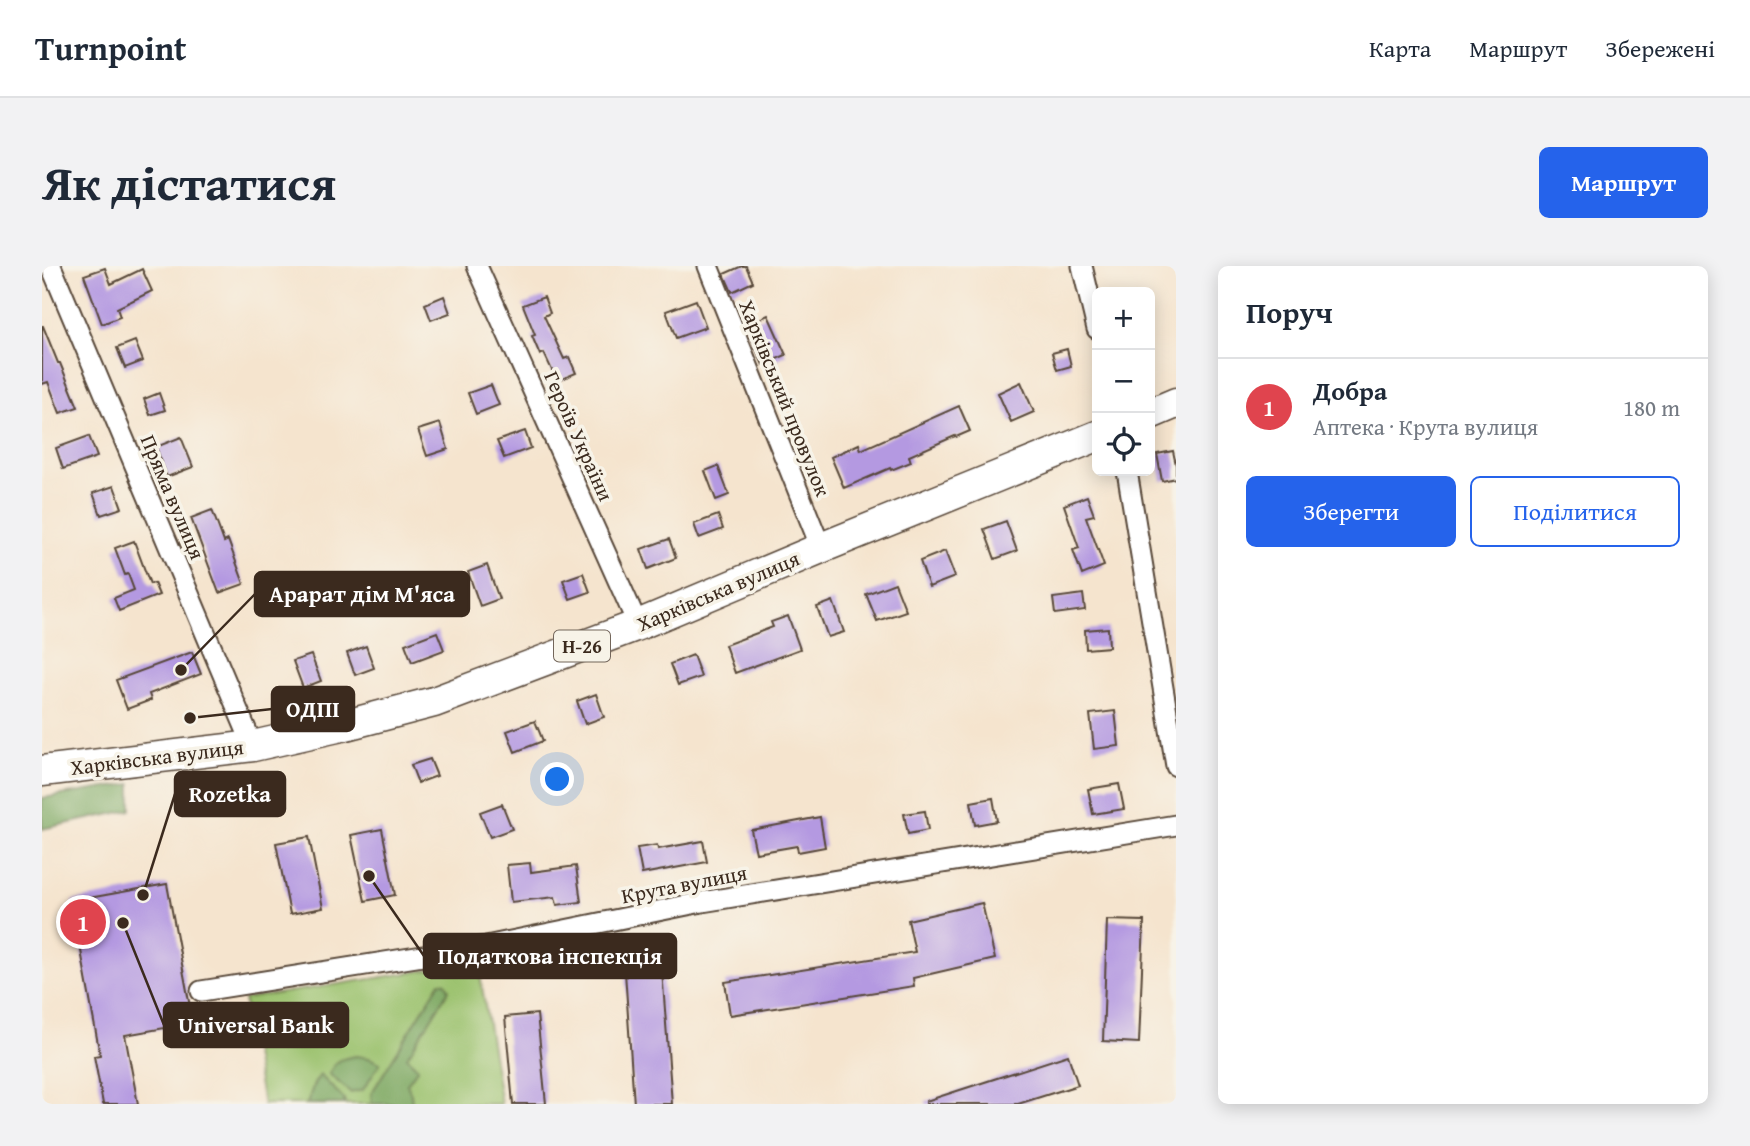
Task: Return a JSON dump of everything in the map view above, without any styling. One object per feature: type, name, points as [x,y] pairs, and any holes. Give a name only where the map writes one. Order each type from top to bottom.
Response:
[{"type":"main road","points":[[1153,413],[1176,404]]},
{"type":"main road","name":"Харківська вулиця","points":[[42,771],[253,746],[434,702],[638,625],[1092,438]]},
{"type":"street","name":"Пряма вулиця","points":[[51,266],[253,746]]},
{"type":"street","name":"Героїв України","points":[[477,266],[638,625]]},
{"type":"street","name":"Харківський провулок","points":[[708,266],[821,548]]},
{"type":"street","points":[[1082,266],[1092,308]]},
{"type":"street","points":[[1128,476],[1176,766]]},
{"type":"street","name":"Крута вулиця","points":[[201,991],[486,946],[702,902],[1176,825]]},
{"type":"green space","points":[[131,784],[131,810],[42,829],[42,798]]},
{"type":"green space","points":[[478,962],[501,1104],[263,1104],[244,999]]},
{"type":"green space","points":[[440,982],[446,983],[449,990],[407,1057],[418,1068],[407,1084],[412,1104],[372,1104],[371,1094]]},
{"type":"green space","points":[[356,1056],[380,1063],[363,1090],[351,1093],[329,1074],[339,1061]]},
{"type":"green space","points":[[320,1075],[344,1099],[345,1104],[307,1104]]},
{"type":"building","points":[[746,266],[753,282],[732,292],[724,274]]},
{"type":"building","points":[[105,268],[111,284],[142,269],[152,291],[117,308],[120,317],[102,324],[84,275]]},
{"type":"building","points":[[444,296],[450,313],[431,320],[425,304]]},
{"type":"building","points":[[544,297],[550,313],[544,316],[564,359],[569,357],[576,373],[557,381],[544,353],[540,355],[523,305]]},
{"type":"building","points":[[696,300],[706,327],[676,338],[666,311]]},
{"type":"building","points":[[768,315],[786,355],[763,365],[746,325]]},
{"type":"building","points":[[42,326],[78,407],[60,413],[48,382],[42,384]]},
{"type":"building","points":[[135,341],[143,361],[125,368],[117,348]]},
{"type":"building","points":[[1067,349],[1071,366],[1057,370],[1052,353]]},
{"type":"building","points":[[1021,382],[1034,412],[1011,422],[998,393]]},
{"type":"building","points":[[491,385],[499,405],[476,414],[468,393]]},
{"type":"building","points":[[159,393],[165,410],[150,415],[144,399]]},
{"type":"building","points":[[959,406],[970,431],[909,456],[911,462],[844,488],[831,457],[859,444],[861,450]]},
{"type":"building","points":[[440,423],[448,449],[427,456],[418,430]]},
{"type":"building","points":[[525,431],[531,448],[504,458],[497,441]]},
{"type":"building","points":[[89,436],[97,457],[63,469],[56,448]]},
{"type":"building","points":[[181,437],[193,467],[167,477],[156,447]]},
{"type":"building","points":[[1173,451],[1176,478],[1162,481],[1157,454]]},
{"type":"building","points":[[718,466],[729,495],[716,500],[705,471]]},
{"type":"building","points":[[114,486],[122,508],[101,515],[93,493]]},
{"type":"building","points":[[1087,496],[1094,515],[1086,517],[1104,566],[1082,575],[1073,550],[1079,548],[1064,505]]},
{"type":"building","points":[[212,510],[224,542],[228,540],[244,584],[219,593],[191,518]]},
{"type":"building","points":[[718,515],[723,529],[699,538],[694,524]]},
{"type":"building","points":[[1006,521],[1017,551],[995,559],[984,529]]},
{"type":"building","points":[[669,539],[676,558],[648,569],[641,549]]},
{"type":"building","points":[[134,541],[150,584],[154,583],[159,595],[119,611],[114,598],[134,590],[115,548]]},
{"type":"building","points":[[945,551],[955,577],[929,587],[920,561]]},
{"type":"building","points":[[487,565],[499,599],[480,606],[468,572]]},
{"type":"building","points":[[583,573],[590,592],[570,599],[563,580]]},
{"type":"building","points":[[895,583],[906,611],[877,621],[866,594]]},
{"type":"building","points":[[1083,594],[1085,610],[1055,614],[1053,598]]},
{"type":"building","points":[[833,601],[844,632],[828,637],[817,607]]},
{"type":"building","points":[[788,616],[800,649],[735,673],[725,645],[773,627],[771,622]]},
{"type":"building","points":[[1108,628],[1109,647],[1086,649],[1085,630]]},
{"type":"building","points":[[437,632],[444,650],[412,662],[405,644]]},
{"type":"building","points":[[366,646],[374,668],[355,675],[347,653]]},
{"type":"building","points":[[192,652],[201,674],[149,694],[151,700],[127,709],[116,680]]},
{"type":"building","points":[[311,655],[321,681],[303,688],[293,661]]},
{"type":"building","points":[[693,655],[701,677],[678,685],[670,664]]},
{"type":"building","points":[[596,694],[604,717],[585,724],[577,701]]},
{"type":"building","points":[[1115,711],[1119,746],[1094,749],[1090,714]]},
{"type":"building","points":[[535,721],[543,741],[515,752],[507,731]]},
{"type":"building","points":[[430,759],[437,776],[418,783],[411,765]]},
{"type":"building","points":[[1119,784],[1124,809],[1093,814],[1088,789]]},
{"type":"building","points":[[993,798],[997,821],[975,825],[971,802]]},
{"type":"building","points":[[502,804],[512,829],[490,837],[480,812]]},
{"type":"building","points":[[925,811],[928,830],[908,834],[904,814]]},
{"type":"building","points":[[820,817],[825,847],[798,852],[797,846],[756,853],[751,830]]},
{"type":"building","points":[[382,829],[395,895],[365,901],[351,835]]},
{"type":"building","points":[[309,837],[323,908],[290,914],[276,843]]},
{"type":"building","points":[[703,841],[707,862],[642,874],[637,848],[657,845],[658,849]]},
{"type":"building","points":[[530,863],[531,872],[576,866],[581,902],[557,905],[555,897],[511,902],[507,865]]},
{"type":"building","points":[[167,884],[193,1023],[125,1035],[138,1104],[103,1104],[94,1056],[100,1055],[72,901]]},
{"type":"building","points":[[982,903],[995,959],[913,978],[914,986],[730,1015],[725,982],[915,952],[908,920]]},
{"type":"building","points":[[1107,920],[1144,921],[1139,1043],[1103,1041]]},
{"type":"building","points":[[662,970],[672,1104],[634,1104],[625,972]]},
{"type":"building","points":[[537,1014],[546,1104],[513,1104],[505,1017]]},
{"type":"building","points":[[1068,1055],[1078,1085],[1018,1104],[926,1104],[926,1101]]},
{"type":"place","name":"Арарат дім М'яса","points":[[181,670]]},
{"type":"place","name":"ОДПІ","points":[[190,718]]},
{"type":"place","name":"Податкова інспекція","points":[[369,876]]},
{"type":"place","name":"Rozetka","points":[[143,895]]},
{"type":"place","name":"Добра","points":[[83,922]]},
{"type":"place","name":"Universal Bank","points":[[123,923]]}]
